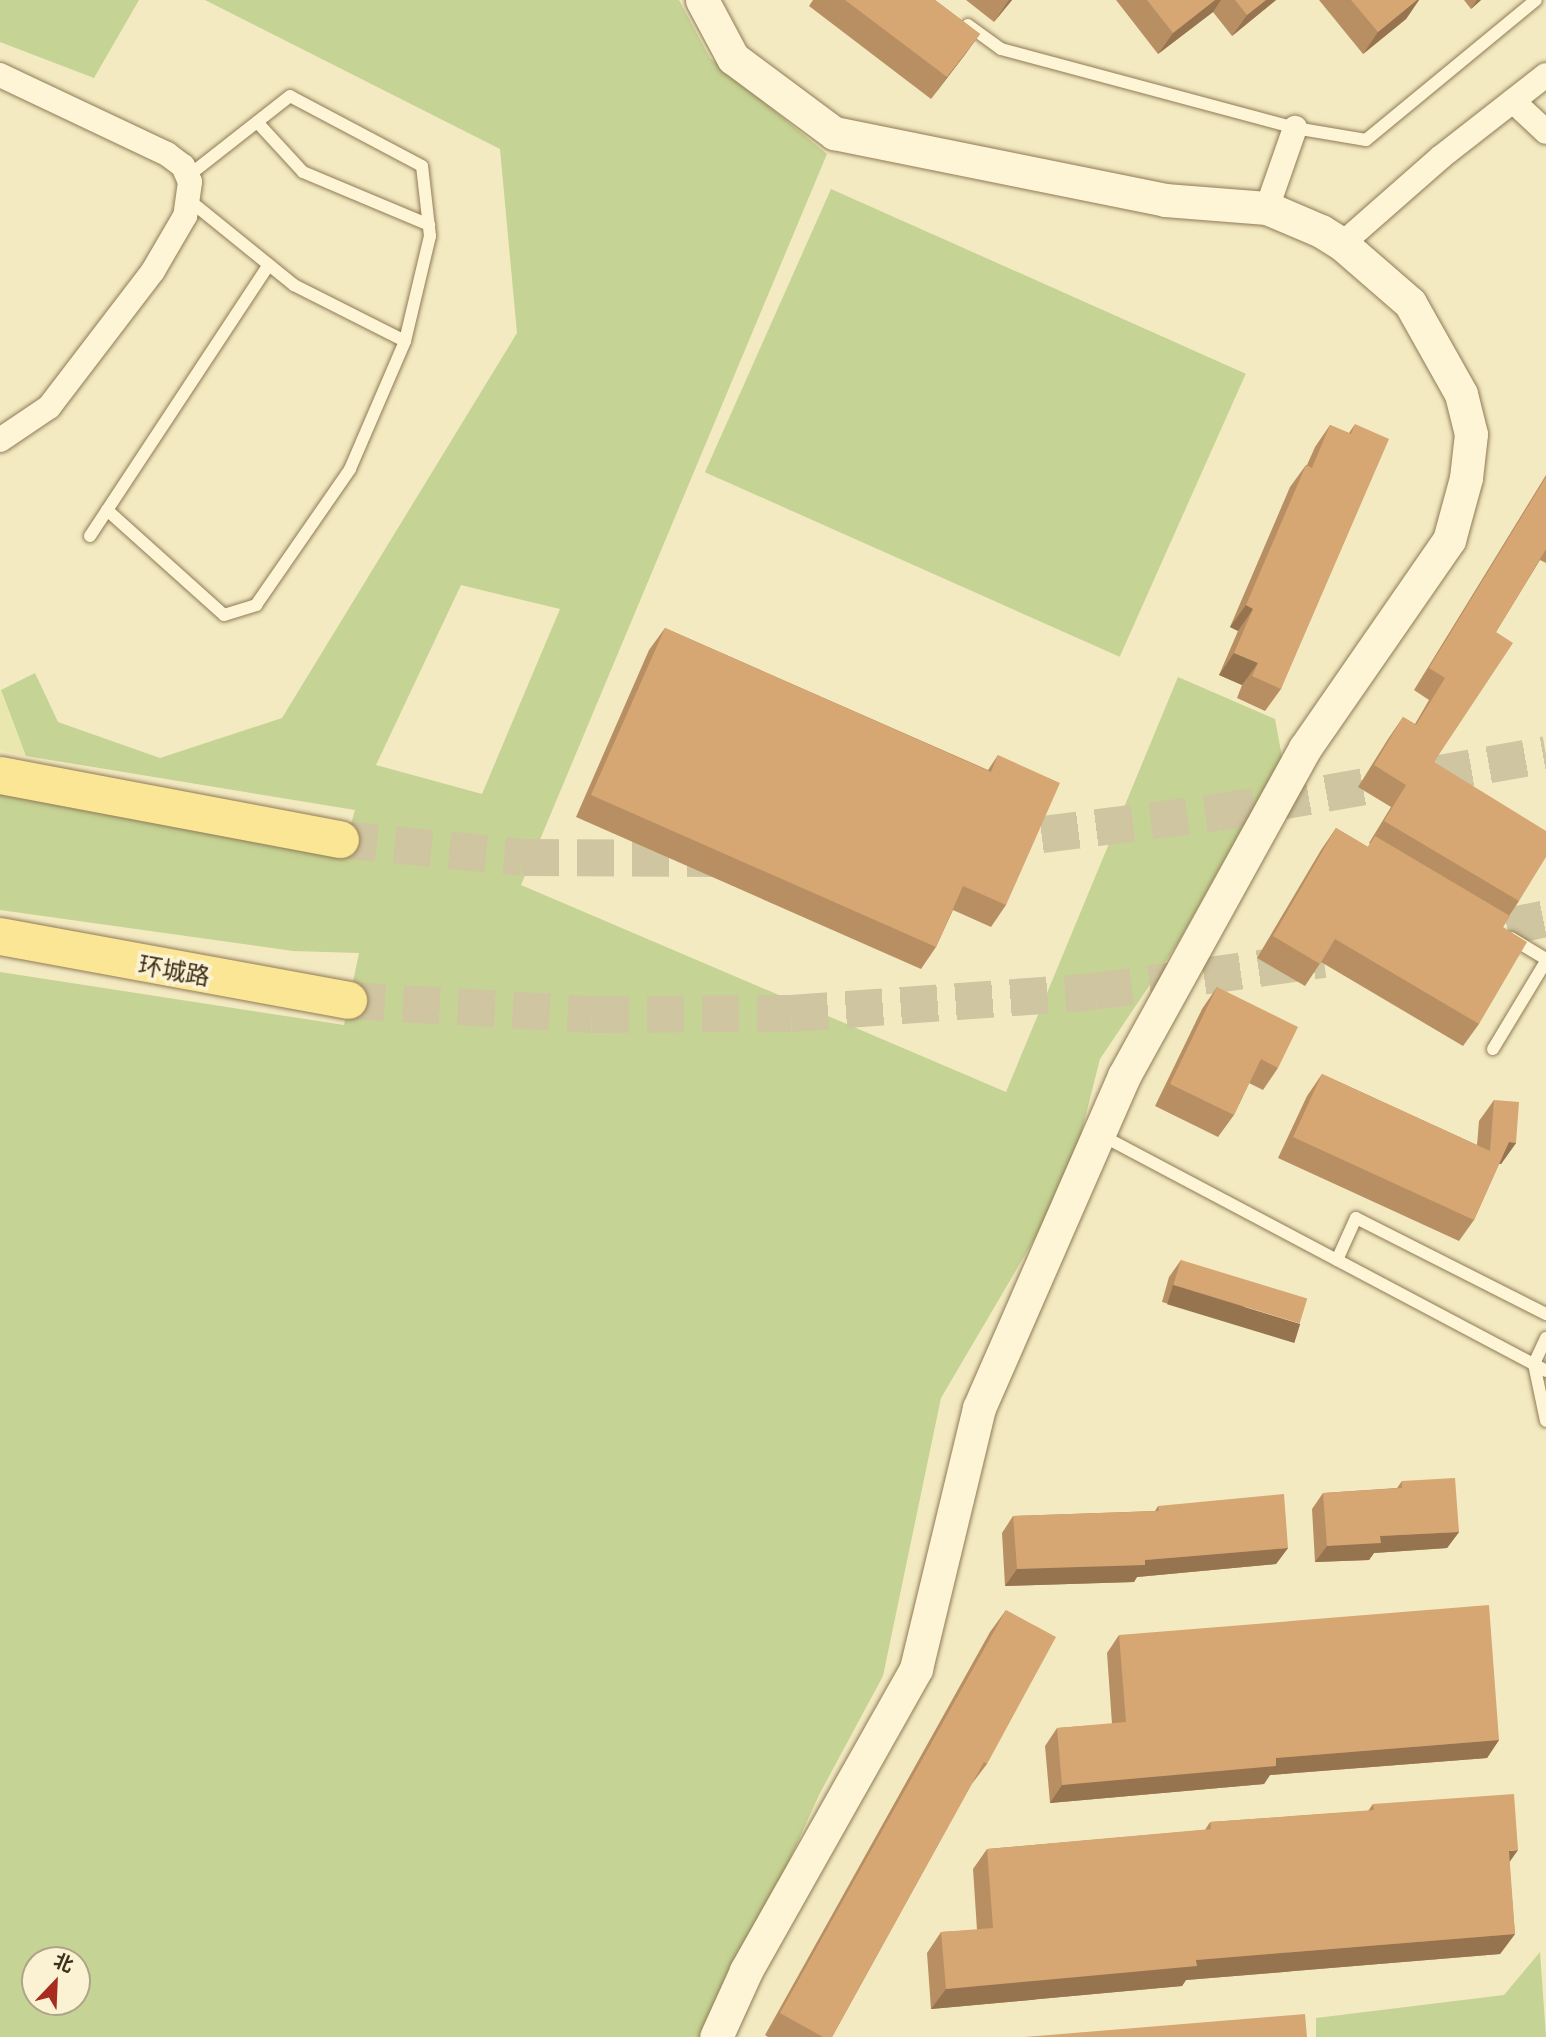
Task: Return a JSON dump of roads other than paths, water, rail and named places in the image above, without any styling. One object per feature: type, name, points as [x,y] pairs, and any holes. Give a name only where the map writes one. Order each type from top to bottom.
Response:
[{"type":"main road","points":[[0,775],[340,839]]},
{"type":"main road","name":"环城路","points":[[0,936],[348,1000]]},
{"type":"street","points":[[702,0],[733,58],[834,133],[1165,200],[1267,208],[1342,244],[1410,303],[1461,394],[1471,434],[1466,478],[1450,540],[1306,748],[1124,1076],[979,1408],[916,1669],[746,1971],[716,2037]]},
{"type":"street","points":[[0,75],[167,154],[188,188],[177,234],[153,271],[49,407],[0,440]]},
{"type":"street","points":[[1342,244],[1546,75]]},
{"type":"street","points":[[1513,101],[1546,132]]},
{"type":"street","points":[[1267,208],[1295,128]]},
{"type":"lane","points":[[956,16],[1001,49],[1295,128],[1366,140],[1536,0]]},
{"type":"lane","points":[[107,510],[224,615],[256,605],[350,469],[405,341],[430,236],[422,166],[290,96],[257,122],[188,188],[269,265],[294,285],[405,341]]},
{"type":"lane","points":[[257,122],[303,172],[429,225]]},
{"type":"lane","points":[[90,536],[269,265]]},
{"type":"lane","points":[[1493,1049],[1546,960],[1499,932]]},
{"type":"lane","points":[[1099,1134],[1540,1367]]},
{"type":"lane","points":[[1338,1261],[1356,1218],[1546,1314]]},
{"type":"lane","points":[[1546,1338],[1540,1367],[1546,1420]]},
{"type":"tunnel","points":[[987,841],[1218,812],[1546,754]]},
{"type":"tunnel","points":[[340,839],[522,857],[723,858]]},
{"type":"tunnel","points":[[1453,937],[1546,918]]},
{"type":"tunnel","points":[[348,1000],[592,1014],[791,1013],[1095,991],[1324,959]]}]
